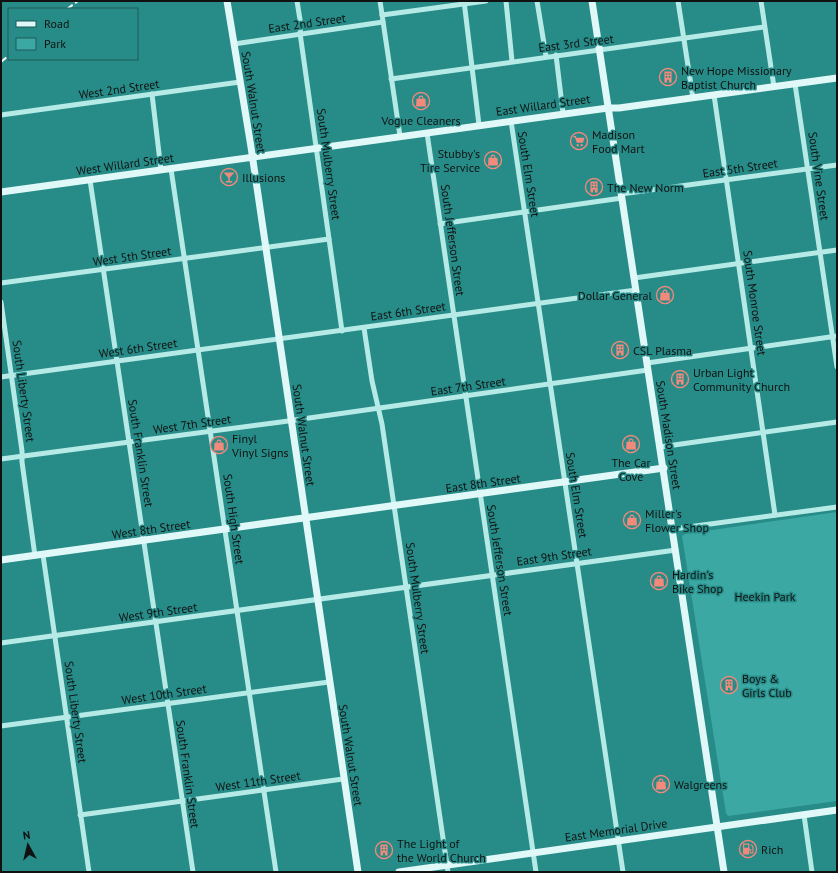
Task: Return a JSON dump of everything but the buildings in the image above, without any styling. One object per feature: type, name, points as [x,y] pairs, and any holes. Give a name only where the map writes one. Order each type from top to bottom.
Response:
[{"type":"main road","name":"South Walnut Street","points":[[228,1],[358,872]]},
{"type":"main road","name":"South Madison Street","points":[[592,1],[664,468],[724,872]]},
{"type":"main road","name":"East Willard Street","points":[[252,158],[479,125],[608,108],[619,108],[837,78]]},
{"type":"main road","name":"West Willard Street","points":[[1,192],[252,158]]},
{"type":"main road","name":"East 8th Street","points":[[305,519],[664,468]]},
{"type":"main road","name":"West 8th Street","points":[[1,560],[305,519]]},
{"type":"main road","name":"East Memorial Drive","points":[[399,872],[448,869],[533,854],[718,826],[837,810]]},
{"type":"street","name":"South Mulberry Street","points":[[297,1],[301,26],[300,34],[342,331]]},
{"type":"street","points":[[380,1],[400,136]]},
{"type":"street","points":[[382,15],[465,2],[486,1]]},
{"type":"street","points":[[506,1],[512,61]]},
{"type":"street","points":[[537,1],[546,56]]},
{"type":"street","points":[[678,1],[693,98]]},
{"type":"street","points":[[761,1],[774,87]]},
{"type":"street","points":[[465,2],[479,125]]},
{"type":"street","name":"East 2nd Street","points":[[234,44],[383,22]]},
{"type":"street","name":"East 3rd Street","points":[[391,79],[546,56],[764,27]]},
{"type":"street","points":[[556,55],[563,114]]},
{"type":"street","name":"West 2nd Street","points":[[1,115],[240,82]]},
{"type":"street","name":"South Vine Street","points":[[795,84],[820,253],[835,337],[837,367]]},
{"type":"street","points":[[152,94],[161,170]]},
{"type":"street","name":"South Monroe Street","points":[[714,95],[775,515]]},
{"type":"street","name":"South Elm Street","points":[[511,121],[623,872]]},
{"type":"street","name":"South Jefferson Street","points":[[427,133],[536,872]]},
{"type":"street","name":"East 5th Street","points":[[440,224],[727,180],[837,165]]},
{"type":"street","name":"South High Street","points":[[171,169],[183,259],[199,350],[276,872]]},
{"type":"street","name":"South Franklin Street","points":[[90,180],[193,872]]},
{"type":"street","points":[[265,248],[330,239]]},
{"type":"street","name":"West 5th Street","points":[[1,283],[265,248]]},
{"type":"street","points":[[634,278],[837,250]]},
{"type":"street","name":"East 6th Street","points":[[278,340],[636,290]]},
{"type":"street","name":"South Liberty Street","points":[[1,302],[12,375],[34,556]]},
{"type":"street","name":"South Mulberry Street","points":[[364,328],[372,381],[379,408],[448,869]]},
{"type":"street","name":"East 7th Street","points":[[290,421],[551,384],[648,366],[835,337]]},
{"type":"street","name":"West 6th Street","points":[[1,377],[278,340]]},
{"type":"street","name":"West 7th Street","points":[[1,460],[290,421]]},
{"type":"street","points":[[660,447],[837,422]]},
{"type":"street","points":[[673,530],[837,507]]},
{"type":"street","name":"East 9th Street","points":[[317,600],[676,550]]},
{"type":"street","name":"South Liberty Street","points":[[43,554],[89,872]]},
{"type":"street","name":"West 9th Street","points":[[1,643],[317,600]]},
{"type":"street","name":"West 10th Street","points":[[1,726],[329,682]]},
{"type":"street","name":"West 11th Street","points":[[80,815],[343,779]]},
{"type":"street","points":[[804,815],[812,872]]},
{"type":"green space","name":"Heekin Park","points":[[837,512],[837,801],[728,816],[726,813],[682,536],[685,534]]},
{"type":"railway","points":[[68,8],[78,1]]},
{"type":"railway","points":[[1,62],[8,56]]},
{"type":"place","name":"New Hope Missionary Baptist Church","points":[[668,77]]},
{"type":"place","name":"Vogue Cleaners","points":[[421,101]]},
{"type":"place","name":"Madison Food Mart","points":[[579,141]]},
{"type":"place","name":"Stubby's Tire Service","points":[[493,160]]},
{"type":"place","name":"Illusions","points":[[229,177]]},
{"type":"place","name":"The New Norm","points":[[594,187]]},
{"type":"place","name":"Dollar General","points":[[665,295]]},
{"type":"place","name":"CSL Plasma","points":[[620,350]]},
{"type":"place","name":"Urban Light Community Church","points":[[680,379]]},
{"type":"place","name":"The Car Cove","points":[[631,444]]},
{"type":"place","name":"Finyl Vinyl Signs","points":[[219,445]]},
{"type":"place","name":"Miller's Flower Shop","points":[[632,520]]},
{"type":"place","name":"Hardin's Bike Shop","points":[[659,581]]},
{"type":"place","name":"Boys & Girls Club","points":[[729,685]]},
{"type":"place","name":"Walgreens","points":[[661,784]]},
{"type":"place","name":"Rich","points":[[748,849]]},
{"type":"place","name":"The Light of the World Church","points":[[384,850]]}]
